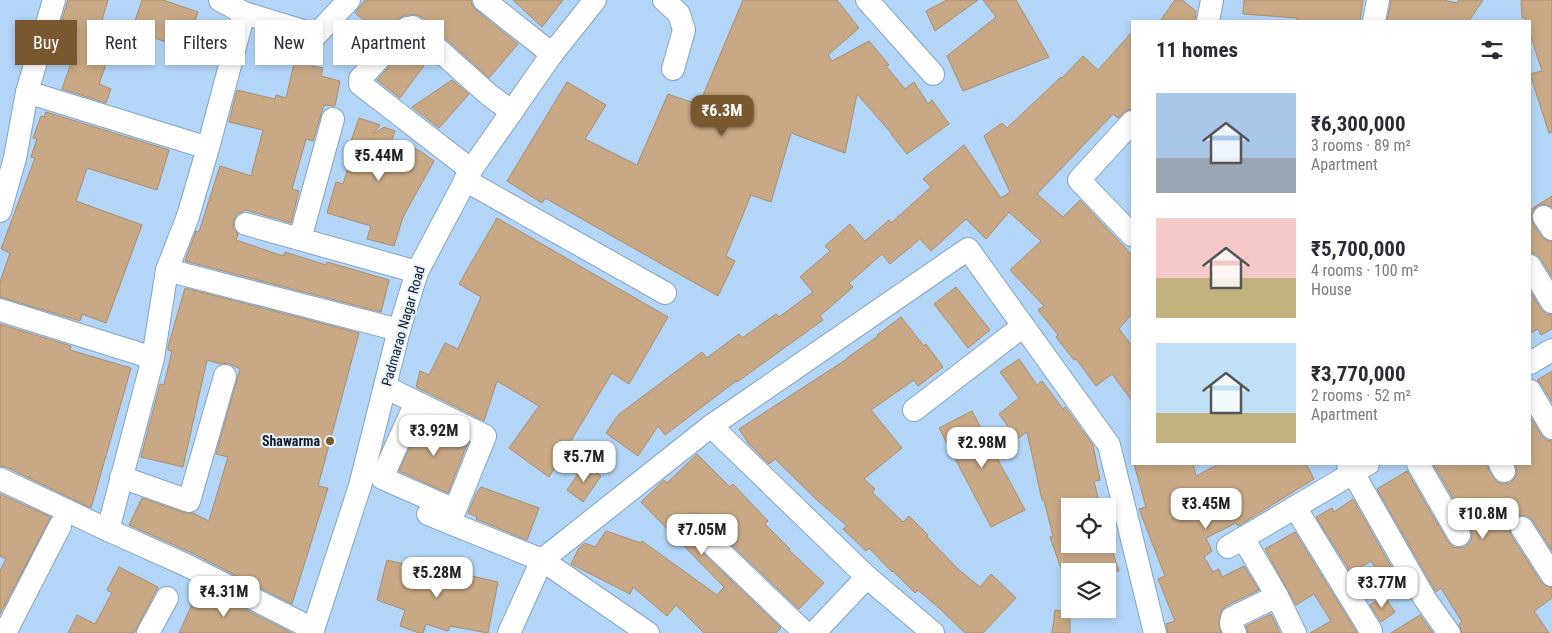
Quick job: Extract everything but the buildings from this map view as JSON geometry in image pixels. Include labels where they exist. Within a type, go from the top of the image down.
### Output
[{"type":"street","points":[[0,211],[17,147],[27,92],[54,0]]},
{"type":"street","points":[[220,0],[244,13],[316,35],[349,0]]},
{"type":"street","points":[[484,0],[552,54]]},
{"type":"street","name":"Padmarao Nagar Road","points":[[313,631],[360,486],[399,330],[416,272],[468,175],[552,54],[595,0]]},
{"type":"street","points":[[867,0],[933,74]]},
{"type":"street","points":[[1208,20],[1212,0]]},
{"type":"street","points":[[1374,20],[1378,0]]},
{"type":"street","points":[[673,69],[684,30],[676,5]]},
{"type":"street","points":[[108,530],[153,358],[167,270],[188,216],[244,13]]},
{"type":"street","points":[[512,112],[488,94],[411,26],[360,79],[360,84],[468,175],[665,293]]},
{"type":"street","points":[[27,92],[208,148]]},
{"type":"street","points":[[300,239],[333,119]]},
{"type":"street","points":[[1131,123],[1079,180],[1131,234]]},
{"type":"street","points":[[246,224],[416,272]]},
{"type":"street","points":[[509,633],[542,560],[710,426],[968,249],[1108,445],[1155,633]]},
{"type":"street","points":[[1531,268],[1552,302]]},
{"type":"street","points":[[167,270],[399,330]]},
{"type":"street","points":[[0,310],[153,358]]},
{"type":"street","points":[[914,410],[1023,326]]},
{"type":"street","points":[[1531,362],[1552,350]]},
{"type":"street","points":[[121,477],[190,500],[225,376]]},
{"type":"street","points":[[385,387],[416,402],[485,436],[455,510],[382,478],[416,402]]},
{"type":"street","points":[[1531,393],[1552,428]]},
{"type":"street","points":[[710,426],[867,577],[933,633]]},
{"type":"street","points":[[1419,465],[1459,535]]},
{"type":"street","points":[[1296,633],[1277,596],[1236,543],[1357,467],[1425,599],[1449,633]]},
{"type":"street","points":[[0,479],[186,565],[313,631]]},
{"type":"street","points":[[360,486],[542,560],[648,633]]},
{"type":"street","points":[[1295,507],[1370,631]]},
{"type":"street","points":[[5,633],[60,526]]},
{"type":"street","points":[[693,526],[805,633]]},
{"type":"street","points":[[1522,528],[1552,575]]},
{"type":"street","points":[[814,633],[867,577]]},
{"type":"street","points":[[1235,633],[1231,624],[1232,618],[1277,596]]},
{"type":"street","points":[[148,633],[168,598]]},
{"type":"place","name":"Shawarma","points":[[330,441]]}]
